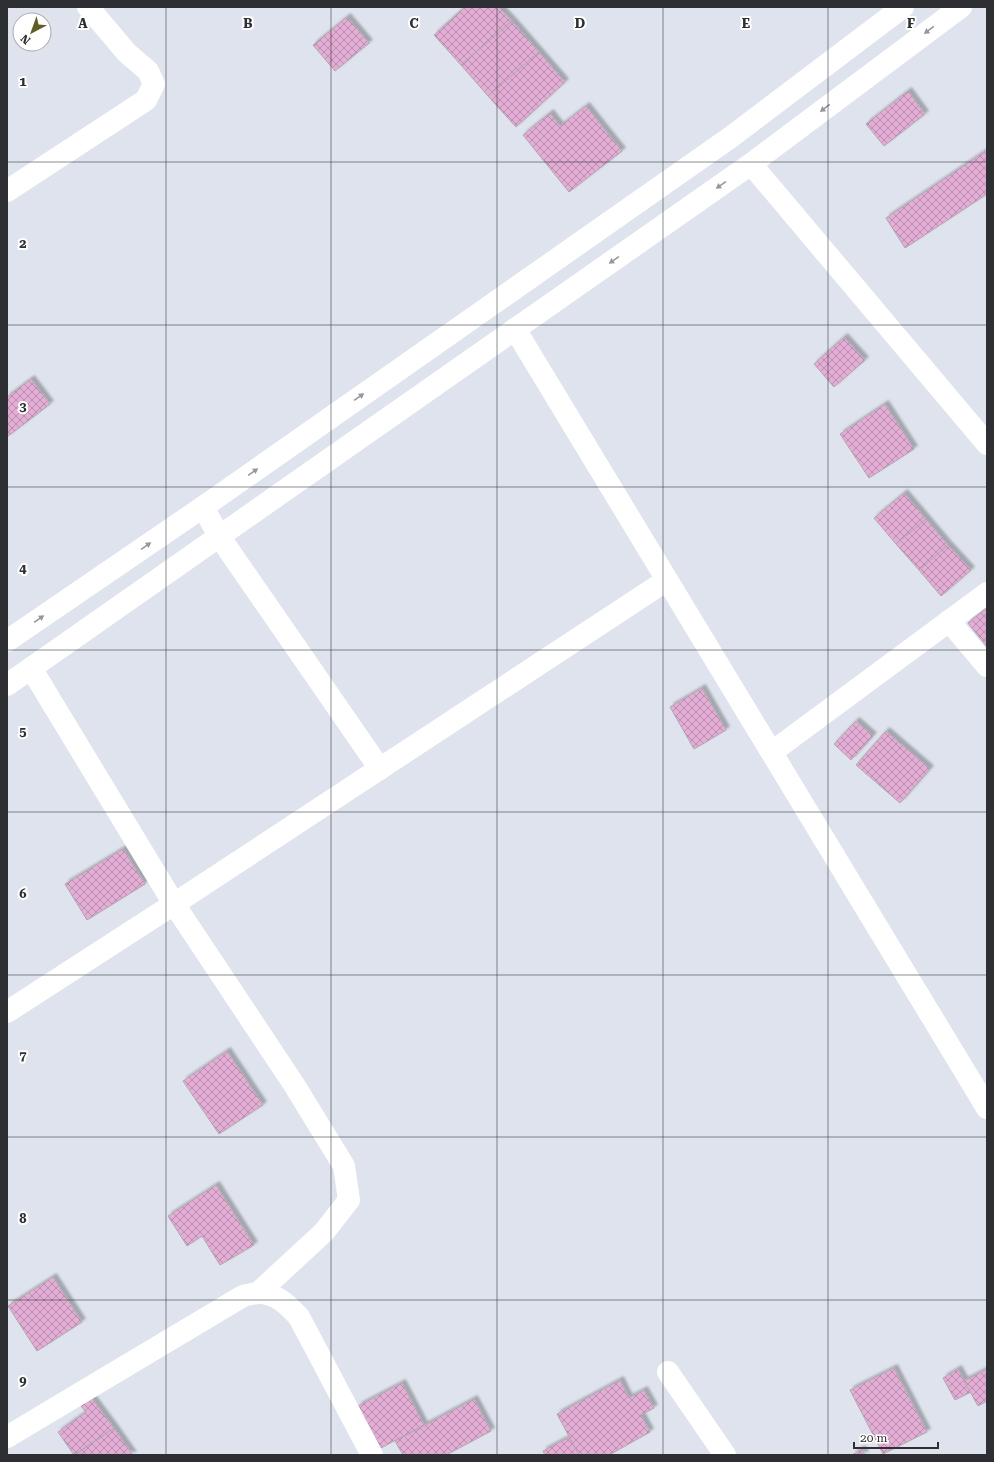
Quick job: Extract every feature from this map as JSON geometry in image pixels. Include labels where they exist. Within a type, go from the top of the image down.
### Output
[{"type":"street","points":[[7,191],[146,100],[154,84],[148,71],[127,53],[88,7]]},
{"type":"street","points":[[7,641],[203,507],[731,137],[903,7]]},
{"type":"street","points":[[7,685],[751,164],[961,7]]},
{"type":"street","points":[[751,164],[987,444]]},
{"type":"street","points":[[515,329],[987,1108]]},
{"type":"street","points":[[203,507],[220,536],[380,769]]},
{"type":"street","points":[[7,1012],[667,580]]},
{"type":"street","points":[[772,752],[987,593]]},
{"type":"street","points":[[949,621],[987,666]]},
{"type":"street","points":[[31,668],[174,904],[292,1083],[344,1166],[349,1200],[336,1219],[324,1232],[258,1293]]},
{"type":"street","points":[[7,1437],[243,1296],[258,1293],[272,1295],[286,1303],[299,1317],[372,1455]]},
{"type":"street","points":[[668,1372],[725,1455]]},
{"type":"building","points":[[465,7],[499,7],[512,21],[461,65],[434,35]]},
{"type":"building","points":[[347,17],[369,43],[335,71],[313,45]]},
{"type":"building","points":[[512,21],[539,52],[488,96],[461,65]]},
{"type":"building","points":[[539,52],[565,82],[516,127],[488,96]]},
{"type":"building","points":[[908,91],[925,114],[884,146],[866,124]]},
{"type":"building","points":[[586,106],[622,151],[569,192],[523,135],[550,113],[560,126]]},
{"type":"building","points":[[987,150],[987,194],[905,248],[886,218]]},
{"type":"building","points":[[844,337],[865,360],[834,387],[814,364]]},
{"type":"building","points":[[31,379],[50,404],[7,437],[7,397]]},
{"type":"building","points":[[885,404],[914,449],[869,478],[840,434]]},
{"type":"building","points":[[904,493],[926,519],[896,544],[874,518]]},
{"type":"building","points":[[926,519],[948,545],[919,570],[896,544]]},
{"type":"building","points":[[948,545],[971,570],[941,596],[919,570]]},
{"type":"building","points":[[987,608],[987,647],[968,623]]},
{"type":"building","points":[[702,688],[726,730],[694,749],[670,707]]},
{"type":"building","points":[[856,721],[873,736],[851,760],[834,744]]},
{"type":"building","points":[[886,731],[930,769],[900,803],[856,765]]},
{"type":"building","points":[[123,849],[145,884],[87,920],[65,884]]},
{"type":"building","points":[[227,1051],[263,1105],[219,1134],[183,1081]]},
{"type":"building","points":[[216,1185],[254,1245],[220,1265],[202,1236],[187,1246],[168,1216]]},
{"type":"building","points":[[53,1277],[82,1322],[37,1351],[8,1306]]},
{"type":"building","points":[[894,1368],[927,1432],[883,1454],[850,1390]]},
{"type":"building","points":[[958,1369],[971,1392],[955,1400],[943,1378]]},
{"type":"building","points":[[987,1369],[987,1401],[978,1406],[964,1381]]},
{"type":"building","points":[[620,1380],[629,1398],[644,1390],[654,1408],[641,1415],[650,1432],[609,1455],[579,1455],[557,1414]]},
{"type":"building","points":[[402,1383],[424,1425],[381,1448],[358,1406]]},
{"type":"building","points":[[91,1397],[114,1428],[74,1455],[58,1432],[86,1412],[80,1405]]},
{"type":"building","points":[[474,1399],[491,1431],[446,1455],[403,1455],[395,1441]]},
{"type":"building","points":[[114,1428],[133,1455],[75,1455]]},
{"type":"building","points":[[569,1437],[579,1455],[545,1455],[543,1451]]},
{"type":"building","points":[[862,1449],[865,1455],[852,1455]]}]
